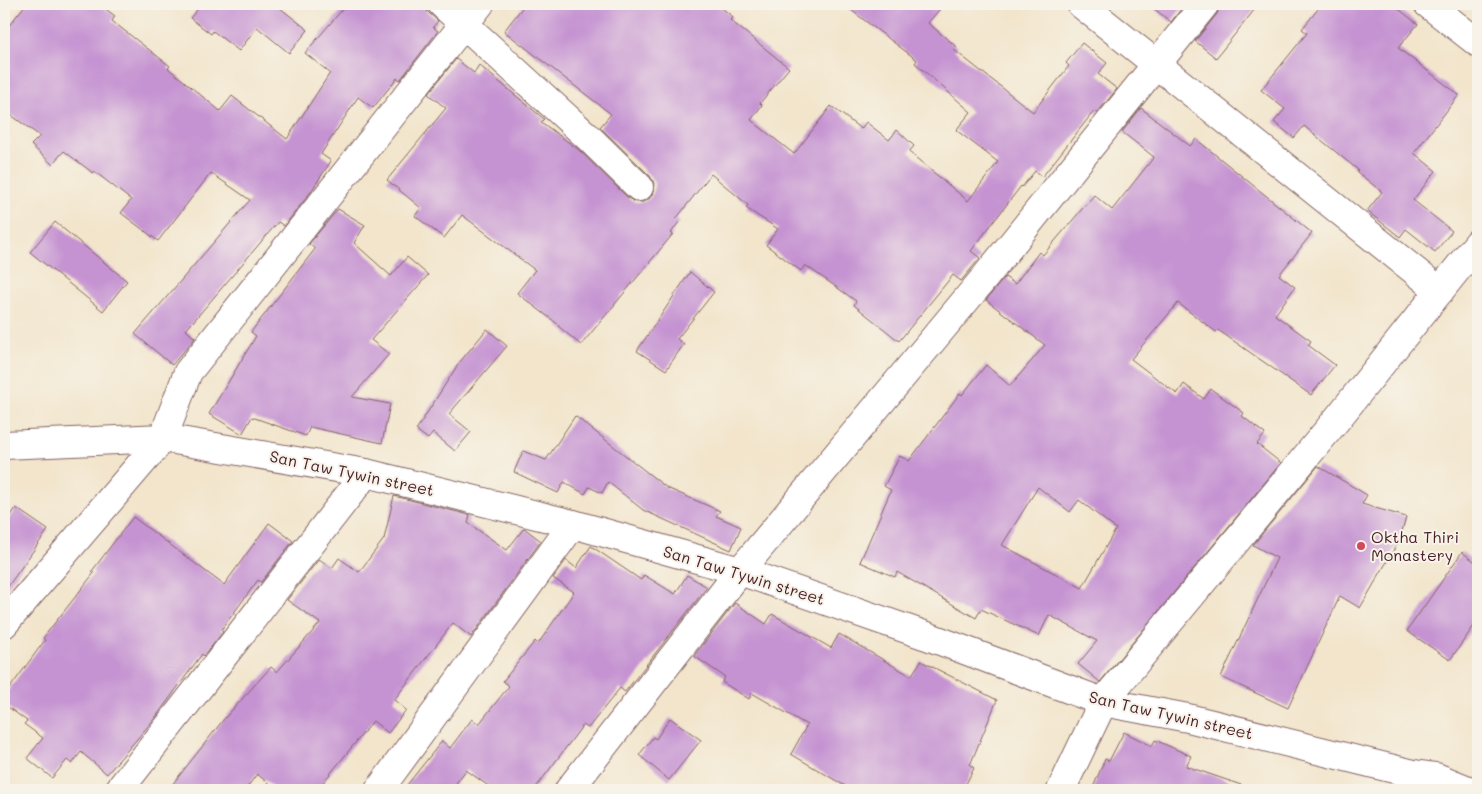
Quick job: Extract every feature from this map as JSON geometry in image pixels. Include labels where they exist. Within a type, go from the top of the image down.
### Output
[{"type":"street","points":[[442,4],[473,13],[639,187]]},
{"type":"street","points":[[1081,4],[1440,291]]},
{"type":"street","points":[[569,790],[740,571],[986,276],[1205,4]]},
{"type":"street","points":[[1428,4],[1478,43]]},
{"type":"street","points":[[4,624],[163,438],[188,372],[473,13]]},
{"type":"street","points":[[1060,790],[1103,702],[1338,418],[1478,243]]},
{"type":"street","name":"San Taw Tywin street","points":[[4,445],[163,438],[366,473],[573,524],[740,571],[927,636],[1103,702],[1188,718],[1410,782],[1436,777],[1468,790]]},
{"type":"street","points":[[119,790],[366,473]]},
{"type":"street","points":[[378,790],[573,524]]},
{"type":"building","points":[[26,4],[99,4],[115,16],[112,21],[170,66],[168,68],[220,111],[232,96],[287,139],[330,73],[305,53],[347,4],[419,4],[438,21],[433,27],[438,31],[400,80],[397,78],[373,108],[358,97],[321,154],[331,161],[310,193],[284,226],[278,222],[186,330],[195,338],[172,365],[135,334],[250,200],[211,173],[158,241],[121,213],[131,200],[94,171],[93,173],[64,151],[52,164],[31,145],[40,136],[4,110],[4,32]]},
{"type":"building","points":[[202,4],[275,4],[308,30],[289,53],[257,27],[239,51],[213,31],[211,34],[190,18]]},
{"type":"building","points":[[525,4],[717,4],[733,17],[730,20],[789,68],[760,103],[762,105],[751,120],[794,154],[831,106],[861,129],[866,122],[889,140],[897,130],[914,146],[909,152],[968,201],[998,162],[956,130],[971,112],[915,63],[917,60],[843,4],[944,4],[928,23],[957,47],[954,50],[1033,112],[1069,66],[1066,63],[1082,43],[1107,63],[1098,74],[1117,89],[1097,113],[1094,111],[1042,177],[1035,171],[1021,186],[971,251],[980,258],[961,281],[953,275],[899,341],[854,305],[856,301],[805,265],[801,271],[766,245],[778,229],[746,208],[748,205],[711,174],[676,219],[679,222],[671,233],[673,234],[581,345],[559,325],[517,293],[535,270],[462,215],[444,238],[415,216],[421,208],[387,180],[446,108],[428,94],[456,59],[474,73],[479,65],[544,119],[541,122],[579,150],[628,198],[635,202],[643,202],[650,198],[654,191],[654,183],[650,176],[600,127],[611,114],[504,31]]},
{"type":"building","points":[[1148,4],[1185,4],[1171,22]]},
{"type":"building","points":[[1220,4],[1259,4],[1216,58],[1195,41],[1217,14]]},
{"type":"building","points":[[1322,4],[1392,4],[1418,24],[1398,48],[1459,95],[1414,153],[1436,171],[1413,200],[1452,231],[1435,252],[1406,229],[1400,237],[1367,211],[1382,192],[1304,126],[1294,138],[1274,122],[1285,109],[1261,90],[1307,33],[1302,29]]},
{"type":"building","points":[[1141,108],[1190,146],[1196,139],[1312,233],[1279,275],[1295,287],[1275,315],[1311,341],[1308,345],[1335,365],[1311,395],[1218,330],[1216,332],[1178,303],[1131,359],[1177,394],[1184,384],[1204,399],[1211,389],[1244,413],[1242,416],[1265,434],[1257,444],[1281,463],[1100,682],[1078,664],[1097,641],[1049,615],[1039,636],[981,609],[976,618],[897,572],[895,577],[860,562],[891,490],[884,486],[900,456],[909,461],[960,393],[962,395],[986,365],[1010,386],[1045,345],[986,300],[1005,277],[1015,284],[1039,252],[1043,255],[1094,195],[1112,210],[1154,157],[1122,132]],"holes":[[[1038,487],[1070,512],[1079,500],[1116,529],[1082,588],[1002,545]]]},
{"type":"building","points":[[338,209],[365,225],[354,243],[391,276],[407,257],[428,275],[371,340],[389,354],[352,397],[390,404],[382,443],[310,427],[306,436],[252,417],[242,434],[209,414],[256,336],[251,332],[315,249],[309,244]]},
{"type":"building","points":[[55,222],[127,281],[103,311],[30,252]]},
{"type":"building","points":[[690,272],[714,292],[677,339],[684,344],[666,370],[637,351]]},
{"type":"building","points":[[487,329],[507,346],[449,414],[471,432],[455,451],[433,433],[428,439],[416,430],[459,363]]},
{"type":"building","points":[[575,416],[667,488],[720,511],[716,516],[741,527],[731,550],[643,510],[608,482],[602,493],[589,487],[585,494],[564,482],[558,493],[514,472],[523,451],[546,460]]},
{"type":"building","points":[[1318,466],[1367,495],[1362,504],[1406,517],[1400,539],[1360,608],[1340,596],[1288,708],[1221,677],[1277,558],[1253,545]]},
{"type":"building","points":[[394,496],[470,515],[468,523],[507,550],[524,528],[541,541],[471,637],[453,623],[394,700],[406,710],[388,733],[373,721],[317,790],[277,790],[257,774],[245,790],[168,790],[224,719],[271,667],[277,672],[320,623],[287,600],[319,559],[332,568],[339,558],[359,572],[384,539]]},
{"type":"building","points":[[16,508],[48,530],[4,592],[4,526]]},
{"type":"building","points":[[133,517],[224,585],[269,523],[293,541],[261,582],[258,580],[221,630],[223,632],[204,656],[202,654],[155,718],[107,774],[81,752],[72,764],[67,760],[52,778],[27,758],[43,738],[24,724],[27,721],[4,704],[4,696],[45,640],[43,638],[94,573],[92,571]]},
{"type":"building","points":[[591,546],[641,580],[644,575],[675,594],[687,575],[707,587],[625,692],[620,688],[588,728],[583,725],[534,790],[494,790],[466,770],[451,790],[403,790],[442,741],[450,748],[472,719],[479,724],[509,686],[503,681],[535,641],[538,644],[574,592],[553,578],[566,560],[576,568]]},
{"type":"building","points":[[1462,552],[1478,564],[1478,620],[1450,660],[1407,631]]},
{"type":"building","points":[[735,603],[766,624],[772,614],[831,648],[839,634],[911,676],[921,661],[997,700],[970,765],[974,768],[963,790],[852,790],[791,754],[807,725],[752,693],[749,699],[722,682],[725,677],[694,656]]},
{"type":"building","points":[[670,718],[701,740],[669,780],[639,755],[653,737],[656,739]]},
{"type":"building","points":[[1124,732],[1152,746],[1155,740],[1191,756],[1186,766],[1244,786],[1244,790],[1092,790],[1105,759],[1109,761]]},
{"type":"place","name":"Oktha Thiri Monastery","points":[[1361,546]]}]
